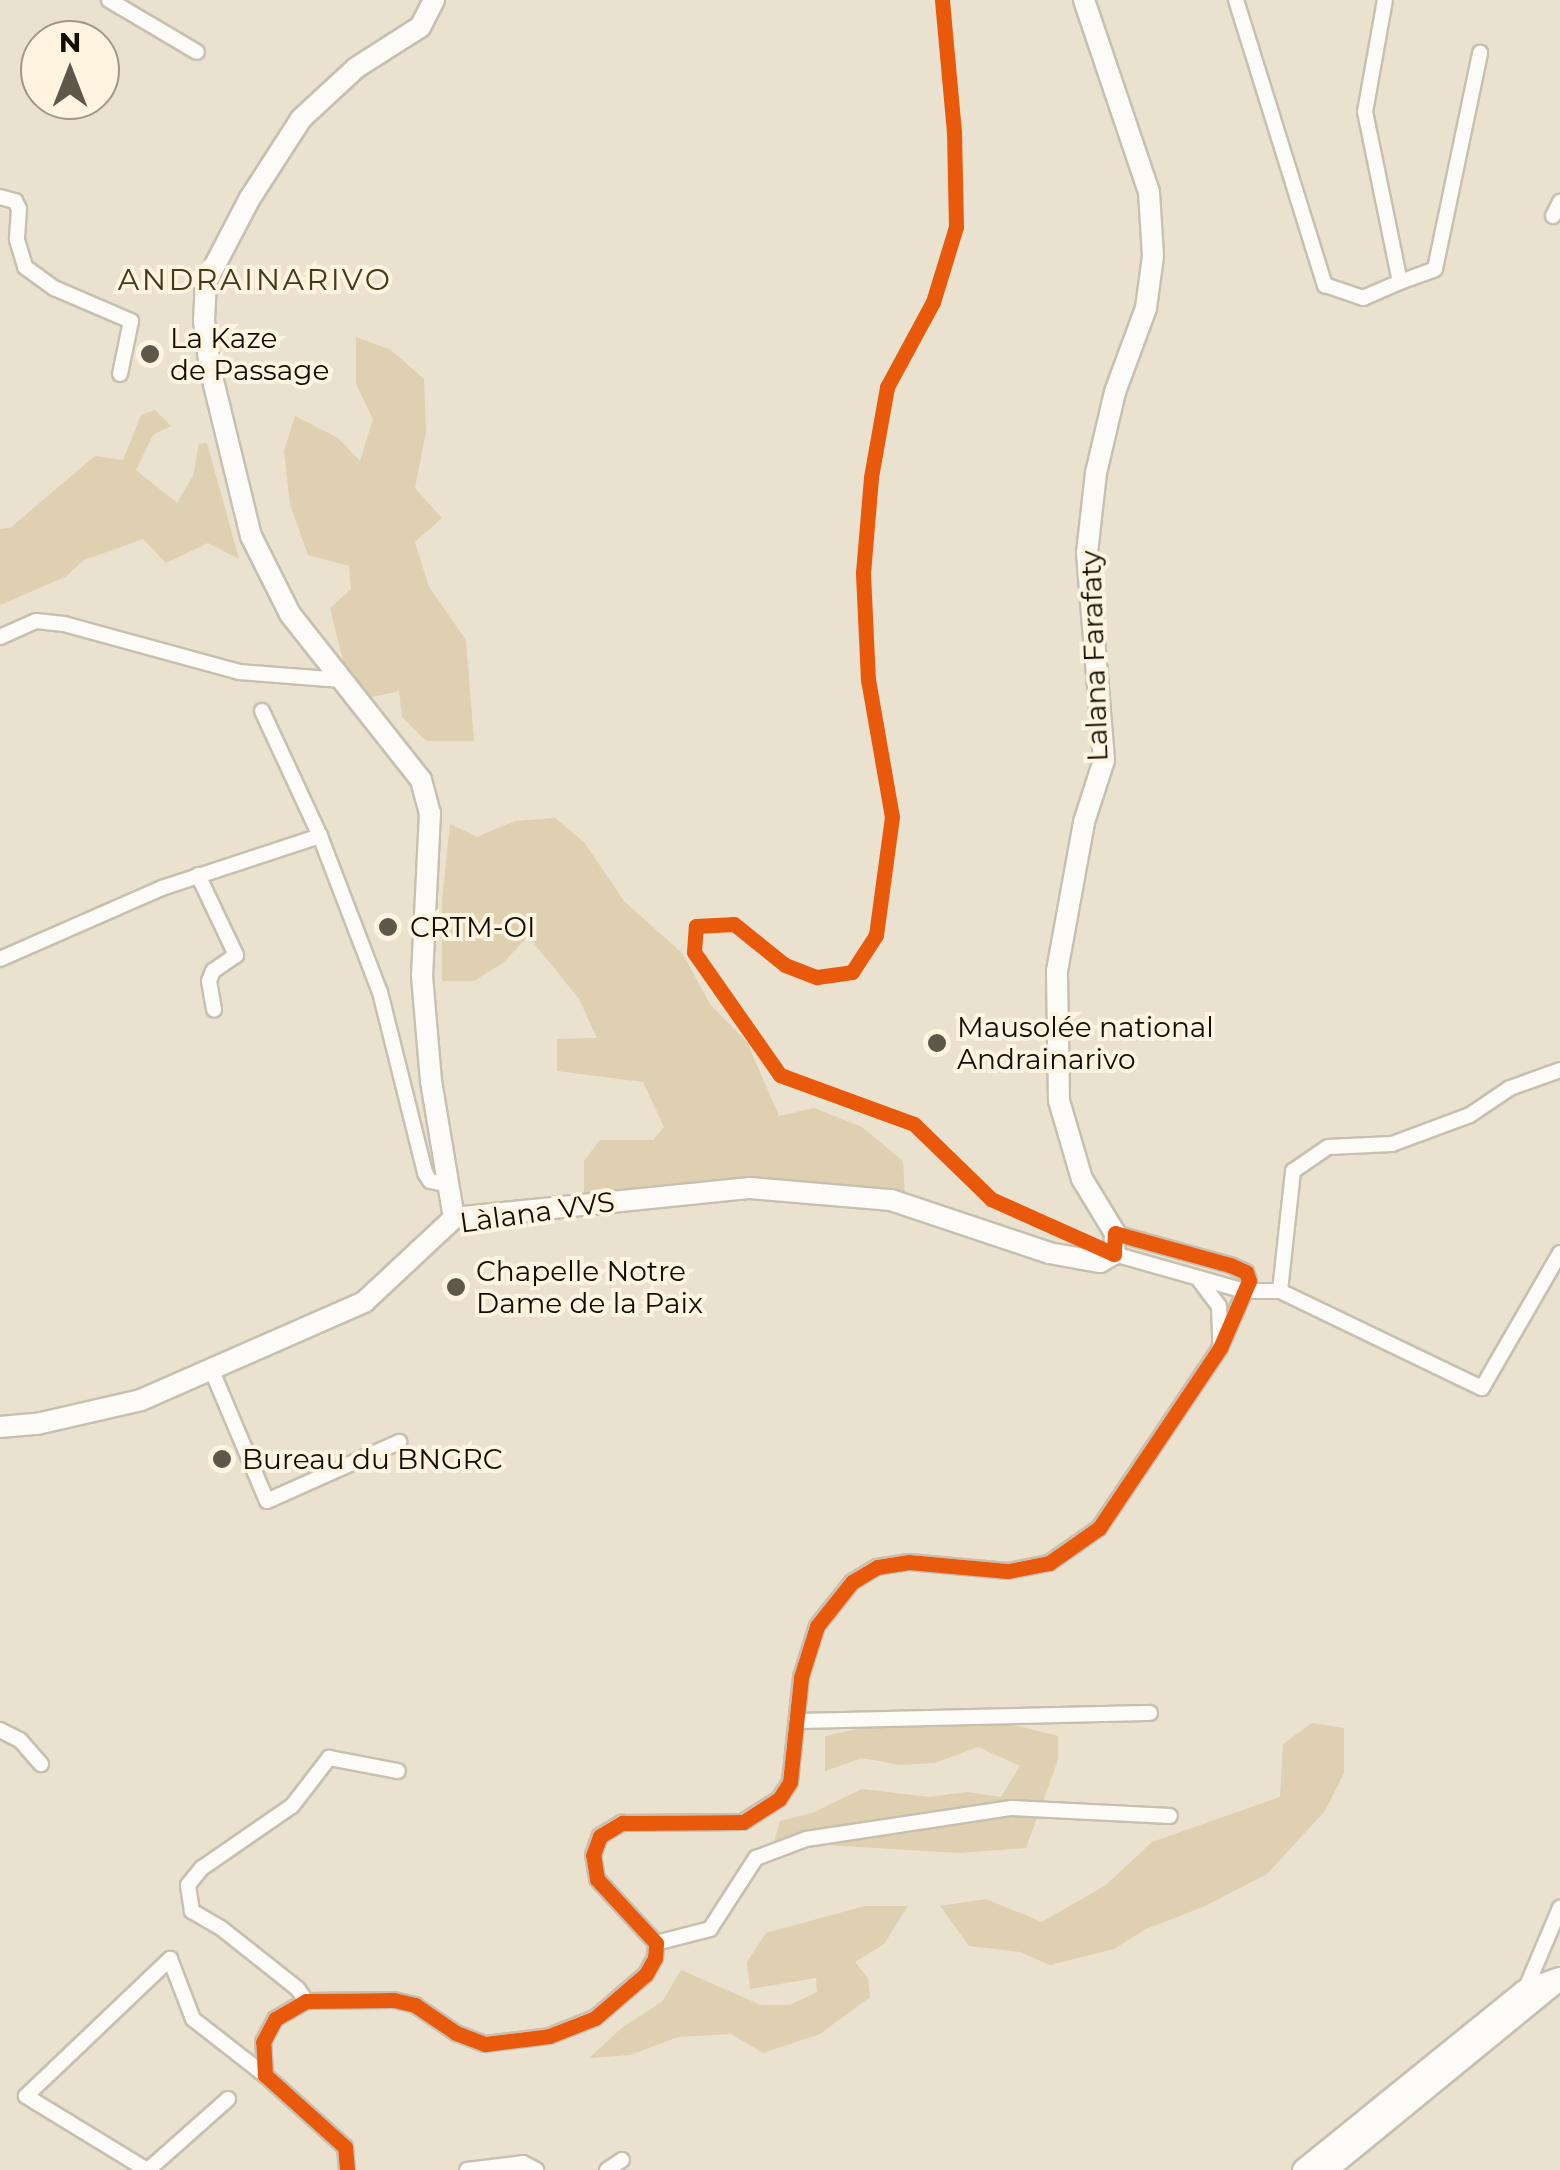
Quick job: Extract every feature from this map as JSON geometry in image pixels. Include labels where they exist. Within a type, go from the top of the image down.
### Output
[{"type":"main road","points":[[434,0],[420,27],[356,68],[301,119],[250,198],[206,282],[204,321],[210,368],[251,536],[290,614],[421,780],[430,813],[422,976],[430,1082],[454,1218]]},
{"type":"main road","name":"Lalana Farafaty","points":[[1084,0],[1149,192],[1153,256],[1146,308],[1115,392],[1096,472],[1087,553],[1104,760],[1084,822],[1057,971],[1060,1101],[1082,1179],[1115,1243]]},
{"type":"main road","name":"Làlana VVS","points":[[0,1427],[142,1400],[364,1302],[454,1218],[750,1188],[891,1200],[1049,1253],[1100,1262],[1115,1243]]},
{"type":"main road","points":[[1302,2170],[1524,1991],[1560,1978]]},
{"type":"main road","points":[[1327,2170],[1560,1978]]},
{"type":"street","points":[[108,0],[197,52]]},
{"type":"street","points":[[1236,0],[1325,285],[1362,298],[1435,269],[1480,53]]},
{"type":"street","points":[[1385,0],[1365,112],[1400,282]]},
{"type":"street","points":[[0,196],[15,201],[19,208],[17,240],[25,267],[54,288],[131,321],[120,374]]},
{"type":"street","points":[[0,638],[36,621],[64,624],[239,672],[342,680]]},
{"type":"street","points":[[262,711],[320,836],[380,992],[425,1173],[430,1181],[450,1185]]},
{"type":"street","points":[[0,959],[198,875],[320,836]]},
{"type":"street","points":[[198,875],[236,956],[212,970],[208,981],[214,1010]]},
{"type":"street","points":[[1280,1291],[1293,1170],[1328,1147],[1392,1144],[1470,1115],[1510,1088],[1560,1070]]},
{"type":"street","points":[[1115,1243],[1196,1277],[1245,1291],[1280,1291],[1482,1388],[1560,1253]]},
{"type":"street","points":[[265,2075],[264,2042],[275,2019],[306,2001],[394,2000],[415,2005],[456,2032],[485,2044],[513,2043],[549,2036],[596,2018],[646,1974],[655,1958],[656,1942],[598,1879],[594,1855],[600,1836],[622,1822],[743,1822],[778,1799],[790,1782],[801,1677],[818,1626],[852,1582],[877,1567],[909,1562],[1008,1571],[1049,1562],[1071,1551],[1100,1528],[1220,1348],[1245,1291],[1246,1272],[1115,1243]]},
{"type":"street","points":[[1196,1277],[1216,1298],[1220,1348]]},
{"type":"street","points":[[212,1371],[267,1501],[398,1442]]},
{"type":"street","points":[[796,1721],[1150,1713]]},
{"type":"street","points":[[0,1730],[20,1740],[40,1764]]},
{"type":"street","points":[[306,2001],[221,1928],[192,1912],[188,1885],[202,1868],[292,1806],[329,1758],[398,1772]]},
{"type":"street","points":[[656,1942],[710,1929],[756,1858],[806,1839],[1012,1808],[1170,1816]]},
{"type":"street","points":[[1513,2018],[1560,1908]]},
{"type":"street","points":[[228,2099],[148,2170],[26,2096],[170,1959],[192,2018],[265,2075],[345,2147],[347,2170]]},
{"type":"street","points":[[607,2170],[622,2160]]},
{"type":"street","points":[[467,2170],[522,2163],[536,2170]]},
{"type":"shaded area","points":[[356,337],[391,350],[424,379],[426,432],[415,488],[442,518],[415,542],[429,587],[466,640],[474,741],[426,741],[402,717],[399,691],[367,698],[343,661],[330,608],[351,589],[349,566],[308,555],[290,504],[284,451],[295,416],[338,438],[360,461],[373,419],[356,384]]},
{"type":"shaded area","points":[[155,410],[171,426],[153,435],[136,470],[177,503],[193,476],[199,444],[207,443],[239,559],[208,543],[166,563],[143,539],[84,560],[65,577],[0,605],[0,529],[10,528],[95,456],[123,460],[141,415]]},
{"type":"shaded area","points":[[555,818],[584,842],[624,901],[683,954],[710,1004],[747,1042],[779,1116],[814,1108],[862,1127],[903,1161],[905,1196],[584,1199],[584,1161],[600,1140],[653,1140],[664,1127],[643,1082],[557,1071],[557,1039],[597,1038],[579,999],[528,936],[504,962],[474,981],[442,981],[442,901],[450,824],[477,837],[515,821]]},
{"type":"shaded area","points":[[994,1720],[1058,1736],[1058,1760],[1026,1848],[959,1853],[774,1842],[780,1821],[812,1813],[862,1789],[929,1797],[967,1792],[1001,1797],[1020,1766],[978,1747],[935,1763],[900,1765],[862,1758],[825,1771],[825,1736],[884,1723],[943,1726]]},
{"type":"shaded area","points":[[1312,1723],[1344,1728],[1344,1773],[1325,1811],[1267,1874],[1205,1906],[1144,1930],[1114,1949],[1050,1965],[1020,1952],[969,1946],[940,1906],[986,1899],[1042,1922],[1106,1885],[1152,1842],[1280,1797],[1283,1744]]},
{"type":"shaded area","points":[[865,1906],[908,1906],[884,1944],[855,1962],[868,1978],[870,1997],[820,2034],[763,2053],[731,2034],[678,2037],[630,2055],[589,2058],[624,2026],[662,2002],[681,1970],[761,2005],[790,2005],[817,1992],[816,1978],[750,1989],[747,1962],[766,1933]]},
{"type":"cycle path","points":[[347,2170],[345,2147],[265,2075],[263,2042],[275,2019],[306,2001],[394,2000],[415,2005],[456,2033],[485,2044],[549,2036],[595,2018],[646,1974],[655,1958],[656,1943],[597,1879],[593,1855],[600,1836],[622,1823],[743,1822],[779,1799],[790,1782],[801,1677],[817,1626],[852,1582],[877,1567],[909,1562],[1008,1571],[1049,1563],[1099,1528],[1220,1348],[1249,1281],[1246,1272],[1230,1265],[1115,1233],[1114,1254],[991,1199],[914,1124],[780,1075],[694,952],[696,926],[734,924],[785,965],[817,977],[852,972],[876,935],[892,817],[868,680],[863,573],[871,477],[887,387],[933,302],[956,227],[954,132],[942,0]]},
{"type":"place","name":"La Kaze de Passage","points":[[150,354]]},
{"type":"place","name":"CRTM-OI","points":[[388,927]]},
{"type":"place","name":"Mausolée national Andrainarivo","points":[[937,1043]]},
{"type":"place","name":"Chapelle Notre Dame de la Paix","points":[[456,1287]]},
{"type":"place","name":"Bureau du BNGRC","points":[[222,1459]]},
{"type":"district","name":"ANDRAINARIVO","points":[[255,280]]}]
